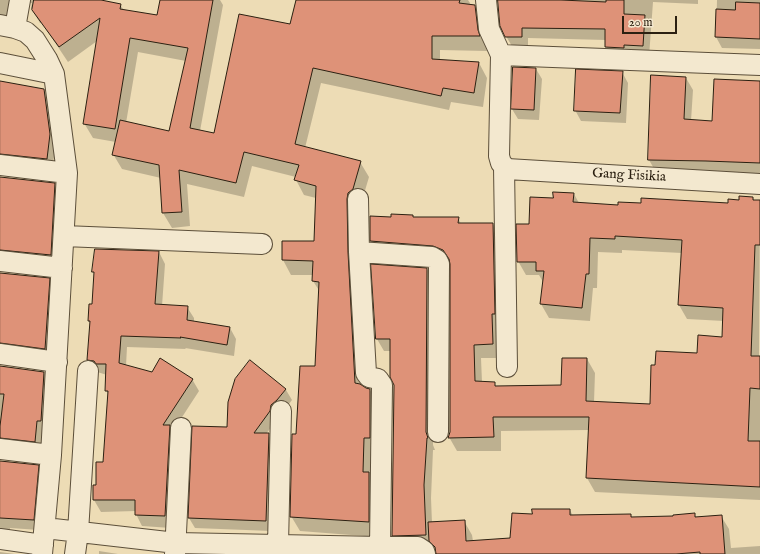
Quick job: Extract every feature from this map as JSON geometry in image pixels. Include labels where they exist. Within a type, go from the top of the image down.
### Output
[{"type":"street","points":[[20,0],[7,26],[26,32],[35,40],[48,58],[54,74],[67,173],[58,362],[43,542]]},
{"type":"street","points":[[486,0],[489,29],[501,55],[499,156],[502,165],[507,367]]},
{"type":"street","points":[[501,55],[760,65]]},
{"type":"street","points":[[0,63],[54,74]]},
{"type":"street","points":[[0,165],[67,173]]},
{"type":"street","name":"Gang Fisikia","points":[[502,165],[507,169],[760,184]]},
{"type":"street","points":[[358,199],[359,252],[366,373],[369,377],[378,379],[382,385],[380,547]]},
{"type":"street","points":[[64,236],[262,244]]},
{"type":"street","points":[[359,252],[432,256],[439,264],[438,432]]},
{"type":"street","points":[[0,261],[62,268]]},
{"type":"street","points":[[0,354],[58,362]]},
{"type":"street","points":[[74,554],[78,532],[88,371]]},
{"type":"street","points":[[278,545],[281,411]]},
{"type":"street","points":[[167,548],[181,428]]},
{"type":"street","points":[[0,449],[51,455]]},
{"type":"street","points":[[0,539],[43,542],[78,532],[167,548],[278,545],[418,547],[424,550],[425,554]]},
{"type":"building","points":[[34,0],[101,0],[121,4],[120,9],[157,15],[160,0],[213,0],[190,128],[214,133],[239,14],[290,24],[296,0],[460,0],[459,3],[475,5],[480,36],[432,36],[432,59],[479,62],[474,93],[443,88],[441,96],[313,68],[295,144],[361,161],[353,189],[348,193],[347,199],[348,252],[355,383],[370,389],[370,438],[364,438],[363,472],[369,472],[369,522],[290,517],[292,434],[296,434],[300,366],[315,366],[319,282],[312,281],[313,261],[282,260],[282,241],[314,241],[316,186],[294,180],[299,165],[244,152],[236,183],[179,170],[182,212],[162,213],[159,165],[112,155],[120,120],[169,131],[188,48],[130,38],[115,129],[83,124],[100,18],[59,47],[32,10]]},
{"type":"building","points":[[498,0],[606,2],[606,0],[624,0],[624,14],[645,15],[643,46],[624,45],[624,48],[605,47],[605,29],[522,28],[522,37],[505,37],[500,26]]},
{"type":"building","points":[[736,2],[760,3],[760,39],[715,37],[716,9],[735,10]]},
{"type":"building","points":[[513,67],[536,68],[534,110],[511,109]]},
{"type":"building","points":[[576,69],[623,71],[620,113],[574,111]]},
{"type":"building","points":[[651,75],[686,77],[684,119],[712,121],[714,79],[760,81],[760,163],[648,160]]},
{"type":"building","points":[[0,81],[44,89],[50,134],[47,159],[0,154]]},
{"type":"building","points":[[0,177],[55,183],[51,255],[0,250]]},
{"type":"building","points":[[553,192],[574,193],[573,202],[618,205],[618,202],[641,203],[641,198],[728,203],[728,199],[739,200],[739,196],[753,197],[753,200],[760,200],[760,245],[755,245],[751,356],[760,356],[760,389],[750,388],[748,441],[760,441],[760,487],[586,478],[589,417],[493,417],[494,437],[448,438],[450,432],[449,259],[443,250],[433,246],[370,241],[370,216],[391,217],[391,214],[413,215],[413,217],[459,217],[458,223],[493,223],[495,314],[492,314],[493,344],[474,345],[475,381],[495,382],[495,386],[561,385],[562,358],[587,358],[586,401],[650,404],[651,365],[655,365],[656,351],[697,353],[698,335],[722,337],[723,308],[678,305],[682,240],[615,236],[615,239],[590,238],[589,274],[586,274],[582,308],[540,304],[544,271],[536,271],[536,262],[517,262],[516,224],[529,224],[530,197],[553,198]]},
{"type":"building","points":[[95,249],[159,251],[155,304],[188,306],[187,320],[230,327],[227,345],[180,337],[181,338],[121,336],[119,363],[152,372],[160,358],[193,379],[163,425],[170,425],[165,516],[135,515],[135,500],[93,500],[93,485],[96,485],[96,462],[103,462],[108,391],[105,391],[106,364],[96,364],[94,361],[87,360],[90,321],[88,321],[89,304],[92,304],[94,272],[92,272]]},
{"type":"building","points":[[371,264],[427,268],[426,432],[428,438],[424,485],[426,535],[392,536],[394,385],[390,377],[390,339],[376,339]]},
{"type":"building","points":[[0,273],[50,278],[45,349],[0,343]]},
{"type":"building","points":[[250,360],[286,389],[271,405],[270,411],[254,433],[269,433],[266,521],[188,518],[192,426],[227,427],[228,402],[235,379]]},
{"type":"building","points":[[0,366],[44,372],[41,421],[37,421],[35,442],[0,438],[4,394],[0,394]]},
{"type":"building","points":[[0,461],[39,465],[34,520],[0,518]]},
{"type":"building","points":[[532,509],[570,509],[570,515],[631,514],[631,517],[673,516],[695,513],[695,517],[722,515],[725,554],[700,554],[700,552],[676,554],[436,554],[435,547],[429,541],[428,522],[465,520],[466,541],[510,538],[512,513],[532,514]]}]
